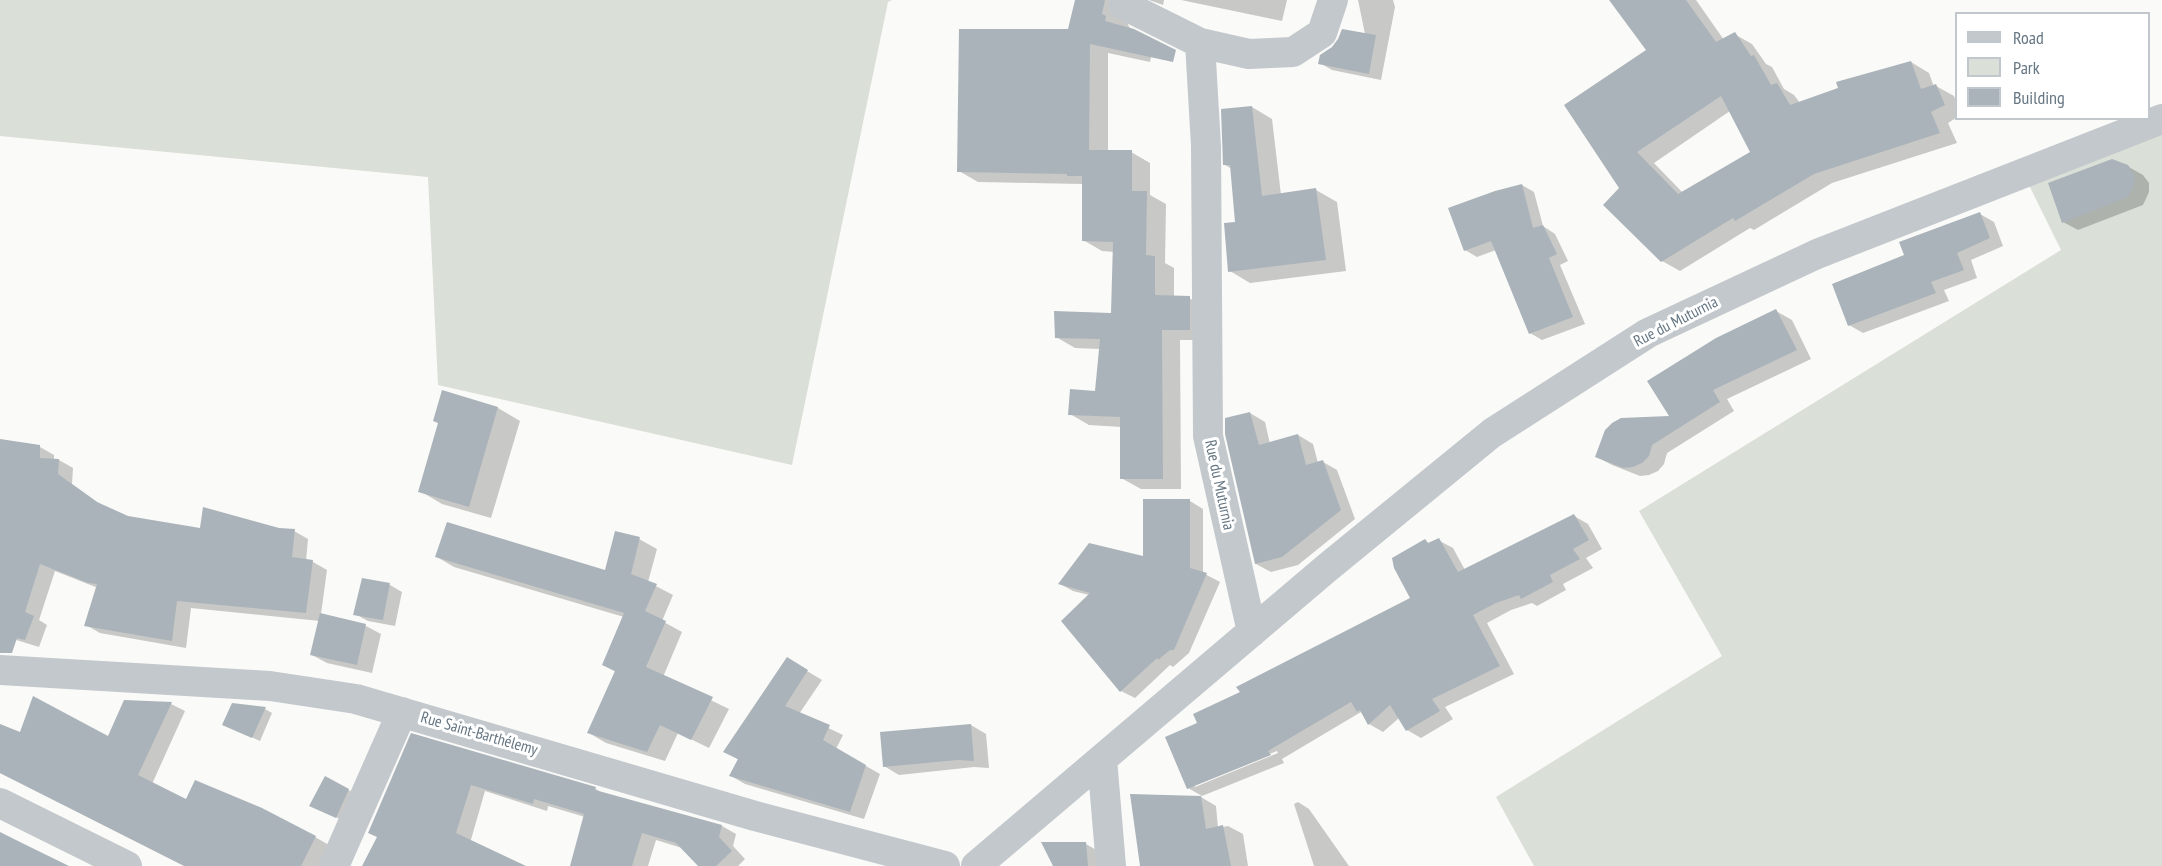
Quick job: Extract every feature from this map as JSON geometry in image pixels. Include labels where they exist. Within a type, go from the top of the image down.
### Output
[{"type":"street","points":[[1124,5],[1200,43],[1249,54],[1293,52],[1322,33],[1333,0]]},
{"type":"street","name":"Rue du Muturnia","points":[[1200,43],[1206,146],[1208,436],[1252,632]]},
{"type":"street","name":"Rue du Muturnia","points":[[976,866],[1252,632],[1492,433],[1648,333],[1817,254],[2162,120]]},
{"type":"street","name":"Rue Saint-Barthélemy","points":[[0,670],[270,686],[356,699],[755,816],[945,866]]},
{"type":"street","points":[[334,866],[402,712]]},
{"type":"street","points":[[1102,759],[1112,866]]},
{"type":"street","points":[[0,803],[127,866]]},
{"type":"green space","points":[[0,0],[892,0],[888,2],[792,465],[438,385],[428,177],[0,136]]},
{"type":"green space","points":[[2162,119],[2162,866],[1534,866],[1496,797],[1722,656],[1639,511],[2061,250],[2023,173]]},
{"type":"building","points":[[1075,0],[1105,0],[1102,14],[1106,16],[1105,21],[1134,29],[1176,50],[1173,62],[1090,44],[1089,150],[1132,150],[1132,191],[1147,191],[1146,255],[1155,256],[1155,295],[1190,296],[1190,330],[1162,330],[1163,479],[1120,479],[1120,417],[1068,415],[1070,389],[1095,391],[1100,339],[1055,338],[1054,311],[1111,313],[1113,242],[1082,241],[1082,176],[957,172],[959,29],[1068,29]]},
{"type":"building","points":[[1609,0],[1686,0],[1716,42],[1735,32],[1751,56],[1754,55],[1771,85],[1777,83],[1790,105],[1838,88],[1836,82],[1911,61],[1921,89],[1936,84],[1945,105],[1931,112],[1940,133],[1814,174],[1735,221],[1733,218],[1661,262],[1603,205],[1619,188],[1564,105],[1646,50]],"holes":[[[1721,96],[1750,152],[1678,194],[1637,152]]]},
{"type":"building","points":[[1342,29],[1376,35],[1369,74],[1318,64],[1320,55],[1332,47]]},
{"type":"building","points":[[1252,106],[1262,196],[1316,188],[1326,260],[1228,272],[1224,223],[1235,222],[1230,165],[1223,165],[1221,109]]},
{"type":"building","points":[[2112,159],[2128,165],[2134,174],[2135,183],[2128,197],[2062,223],[2048,183]]},
{"type":"building","points":[[1522,184],[1533,228],[1543,225],[1557,254],[1549,258],[1573,317],[1529,334],[1491,241],[1464,251],[1448,208]]},
{"type":"building","points":[[1980,212],[1990,238],[1957,253],[1964,270],[1931,282],[1936,293],[1848,326],[1832,284],[1904,255],[1899,242]]},
{"type":"building","points":[[1776,309],[1797,350],[1713,390],[1720,402],[1652,445],[1649,456],[1642,463],[1623,468],[1595,457],[1605,430],[1621,418],[1669,416],[1647,381],[1716,338]]},
{"type":"building","points":[[442,390],[498,407],[469,507],[418,492],[438,423],[433,421]]},
{"type":"building","points":[[1250,412],[1259,445],[1298,434],[1306,465],[1323,460],[1341,510],[1282,557],[1255,564],[1225,434],[1225,418]]},
{"type":"building","points":[[0,439],[40,445],[40,458],[59,459],[58,474],[97,502],[128,516],[200,528],[203,507],[279,528],[295,529],[292,557],[313,560],[306,613],[177,601],[172,641],[84,626],[97,584],[88,583],[40,564],[25,612],[34,616],[25,640],[17,638],[12,653],[0,653]]},
{"type":"building","points":[[1143,499],[1190,499],[1190,568],[1207,573],[1174,650],[1170,650],[1158,660],[1157,658],[1120,692],[1061,621],[1090,593],[1058,584],[1089,543],[1143,556]]},
{"type":"building","points":[[1574,514],[1589,540],[1573,549],[1580,559],[1550,575],[1553,582],[1521,599],[1519,595],[1496,603],[1473,615],[1500,666],[1432,699],[1440,711],[1406,731],[1390,705],[1368,725],[1360,710],[1357,712],[1351,702],[1268,751],[1271,755],[1187,789],[1165,737],[1197,723],[1193,714],[1240,692],[1236,687],[1410,598],[1394,568],[1392,558],[1425,539],[1428,543],[1439,538],[1458,572]]},
{"type":"building","points":[[447,522],[605,570],[615,531],[640,537],[631,574],[657,584],[645,611],[666,621],[646,667],[713,697],[691,740],[660,725],[647,752],[587,733],[615,671],[602,665],[624,613],[435,557]]},
{"type":"building","points":[[362,578],[390,583],[383,620],[353,615]]},
{"type":"building","points":[[320,613],[366,624],[357,665],[310,655]]},
{"type":"building","points":[[787,657],[808,670],[785,706],[830,725],[823,740],[866,765],[850,812],[729,776],[738,759],[723,752]]},
{"type":"building","points":[[33,696],[108,736],[124,700],[172,702],[138,775],[186,799],[195,780],[262,808],[316,836],[301,866],[184,866],[0,773],[0,724],[20,732]]},
{"type":"building","points":[[232,703],[266,707],[252,738],[222,725]]},
{"type":"building","points":[[971,724],[974,761],[958,760],[883,767],[880,732]]},
{"type":"building","points":[[411,733],[596,787],[595,790],[722,825],[719,837],[732,851],[716,866],[698,866],[676,843],[642,833],[632,866],[570,866],[584,814],[534,799],[533,804],[471,785],[456,833],[526,866],[362,866],[377,837],[368,833]]},
{"type":"building","points":[[325,776],[349,789],[336,818],[309,806]]},
{"type":"building","points":[[1130,794],[1201,796],[1206,829],[1223,825],[1231,866],[1140,866]]},
{"type":"building","points":[[0,832],[22,843],[69,866],[0,866]]},
{"type":"building","points":[[1041,842],[1086,842],[1088,866],[1053,866]]}]
